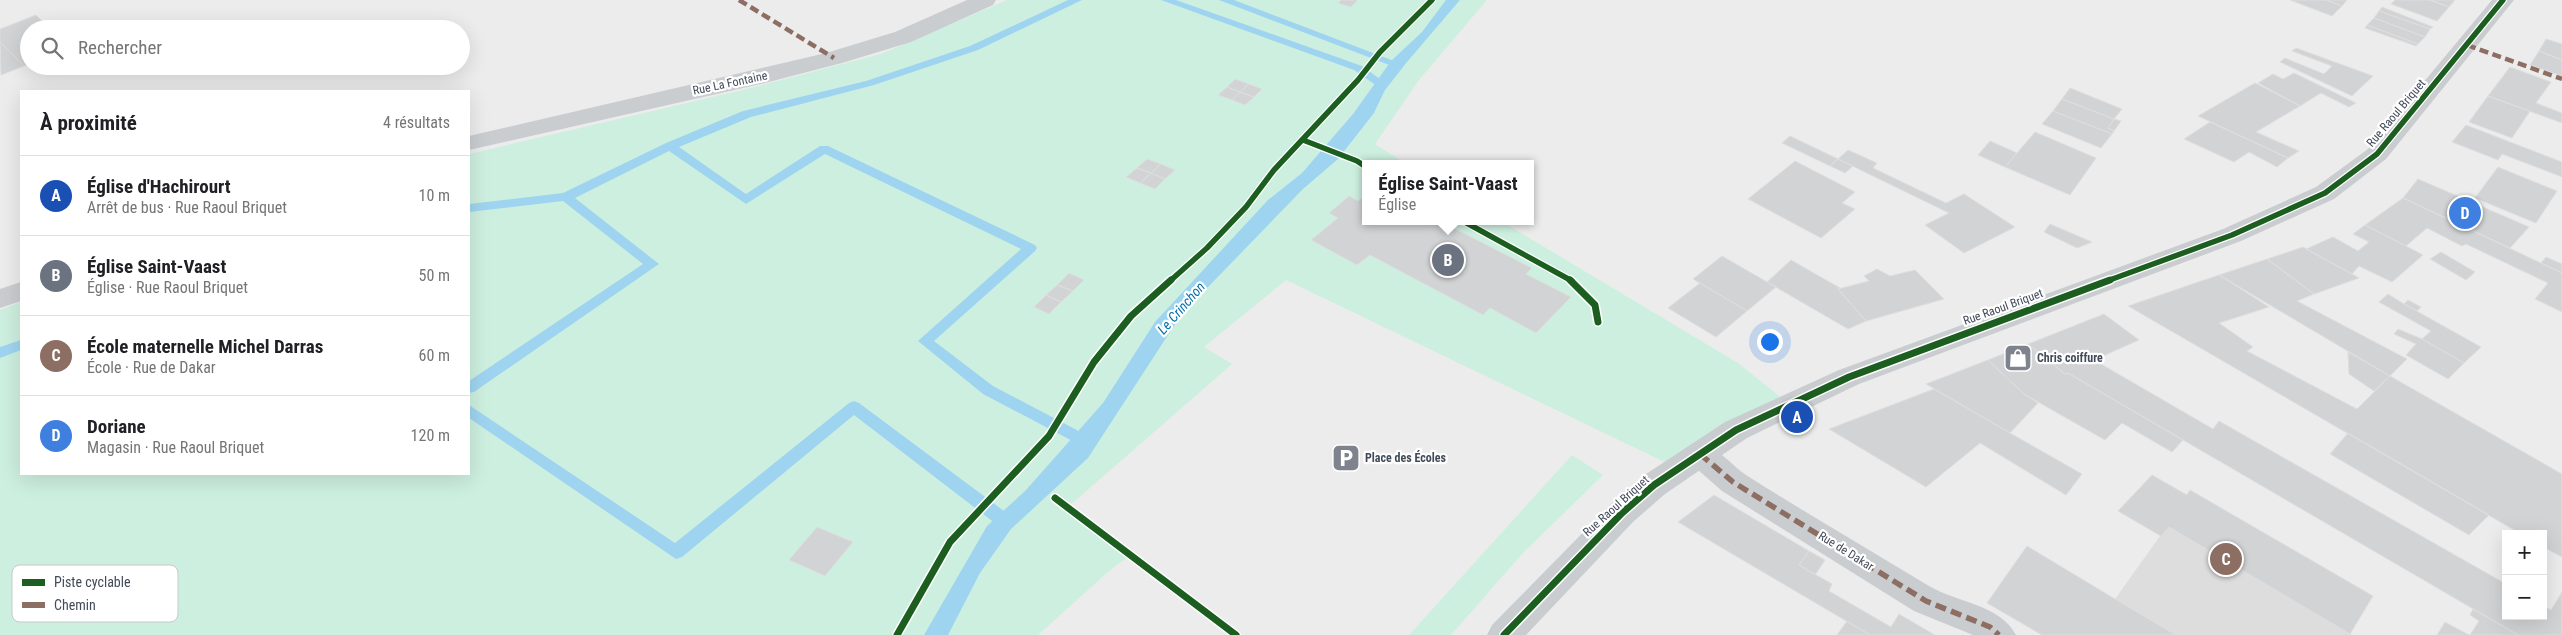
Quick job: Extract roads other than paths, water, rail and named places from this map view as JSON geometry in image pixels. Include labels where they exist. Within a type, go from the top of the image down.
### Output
[{"type":"street","name":"Rue La Fontaine","points":[[470,143],[634,104],[765,76],[834,58],[903,37],[985,0]]},
{"type":"street","name":"Rue Raoul Briquet","points":[[1504,635],[1622,513],[1654,486],[1736,430],[1849,376],[2232,235],[2325,193],[2377,154],[2503,0]]},
{"type":"street","points":[[0,299],[20,292]]},
{"type":"street","name":"Rue de Dakar","points":[[1700,454],[1734,482],[1926,601],[1990,627],[1999,635]]},
{"type":"water","name":"Le Crinchon","points":[[1446,0],[1460,0],[1385,90],[1374,113],[1338,159],[1303,189],[1181,315],[1088,458],[1011,529],[980,573],[948,635],[924,635],[987,526],[1026,490],[1103,403],[1155,322],[1268,200],[1302,173],[1353,114],[1391,61],[1422,32]]},
{"type":"waterway","points":[[670,146],[747,114],[870,83],[974,48],[1077,0]]},
{"type":"waterway","points":[[1166,0],[1358,68],[1381,84]]},
{"type":"waterway","points":[[1224,0],[1396,64]]},
{"type":"waterway","points":[[566,197],[670,146]]},
{"type":"waterway","points":[[670,146],[746,200],[824,149],[1030,248],[925,341],[988,390],[1085,441]]},
{"type":"waterway","points":[[470,208],[566,197]]},
{"type":"waterway","points":[[470,387],[652,264],[566,197]]},
{"type":"waterway","points":[[0,353],[20,345]]},
{"type":"waterway","points":[[470,412],[676,552],[854,407],[1006,522]]},
{"type":"place","name":"Doriane","points":[[2465,213]]},
{"type":"place","name":"Église Saint-Vaast","points":[[1448,260]]},
{"type":"place","name":"Chris coiffure","points":[[2018,358]]},
{"type":"place","name":"Église d'Hachirourt","points":[[1797,417]]},
{"type":"place","name":"Place des Écoles","points":[[1346,458]]},
{"type":"place","name":"École maternelle Michel Darras","points":[[2226,559]]}]
